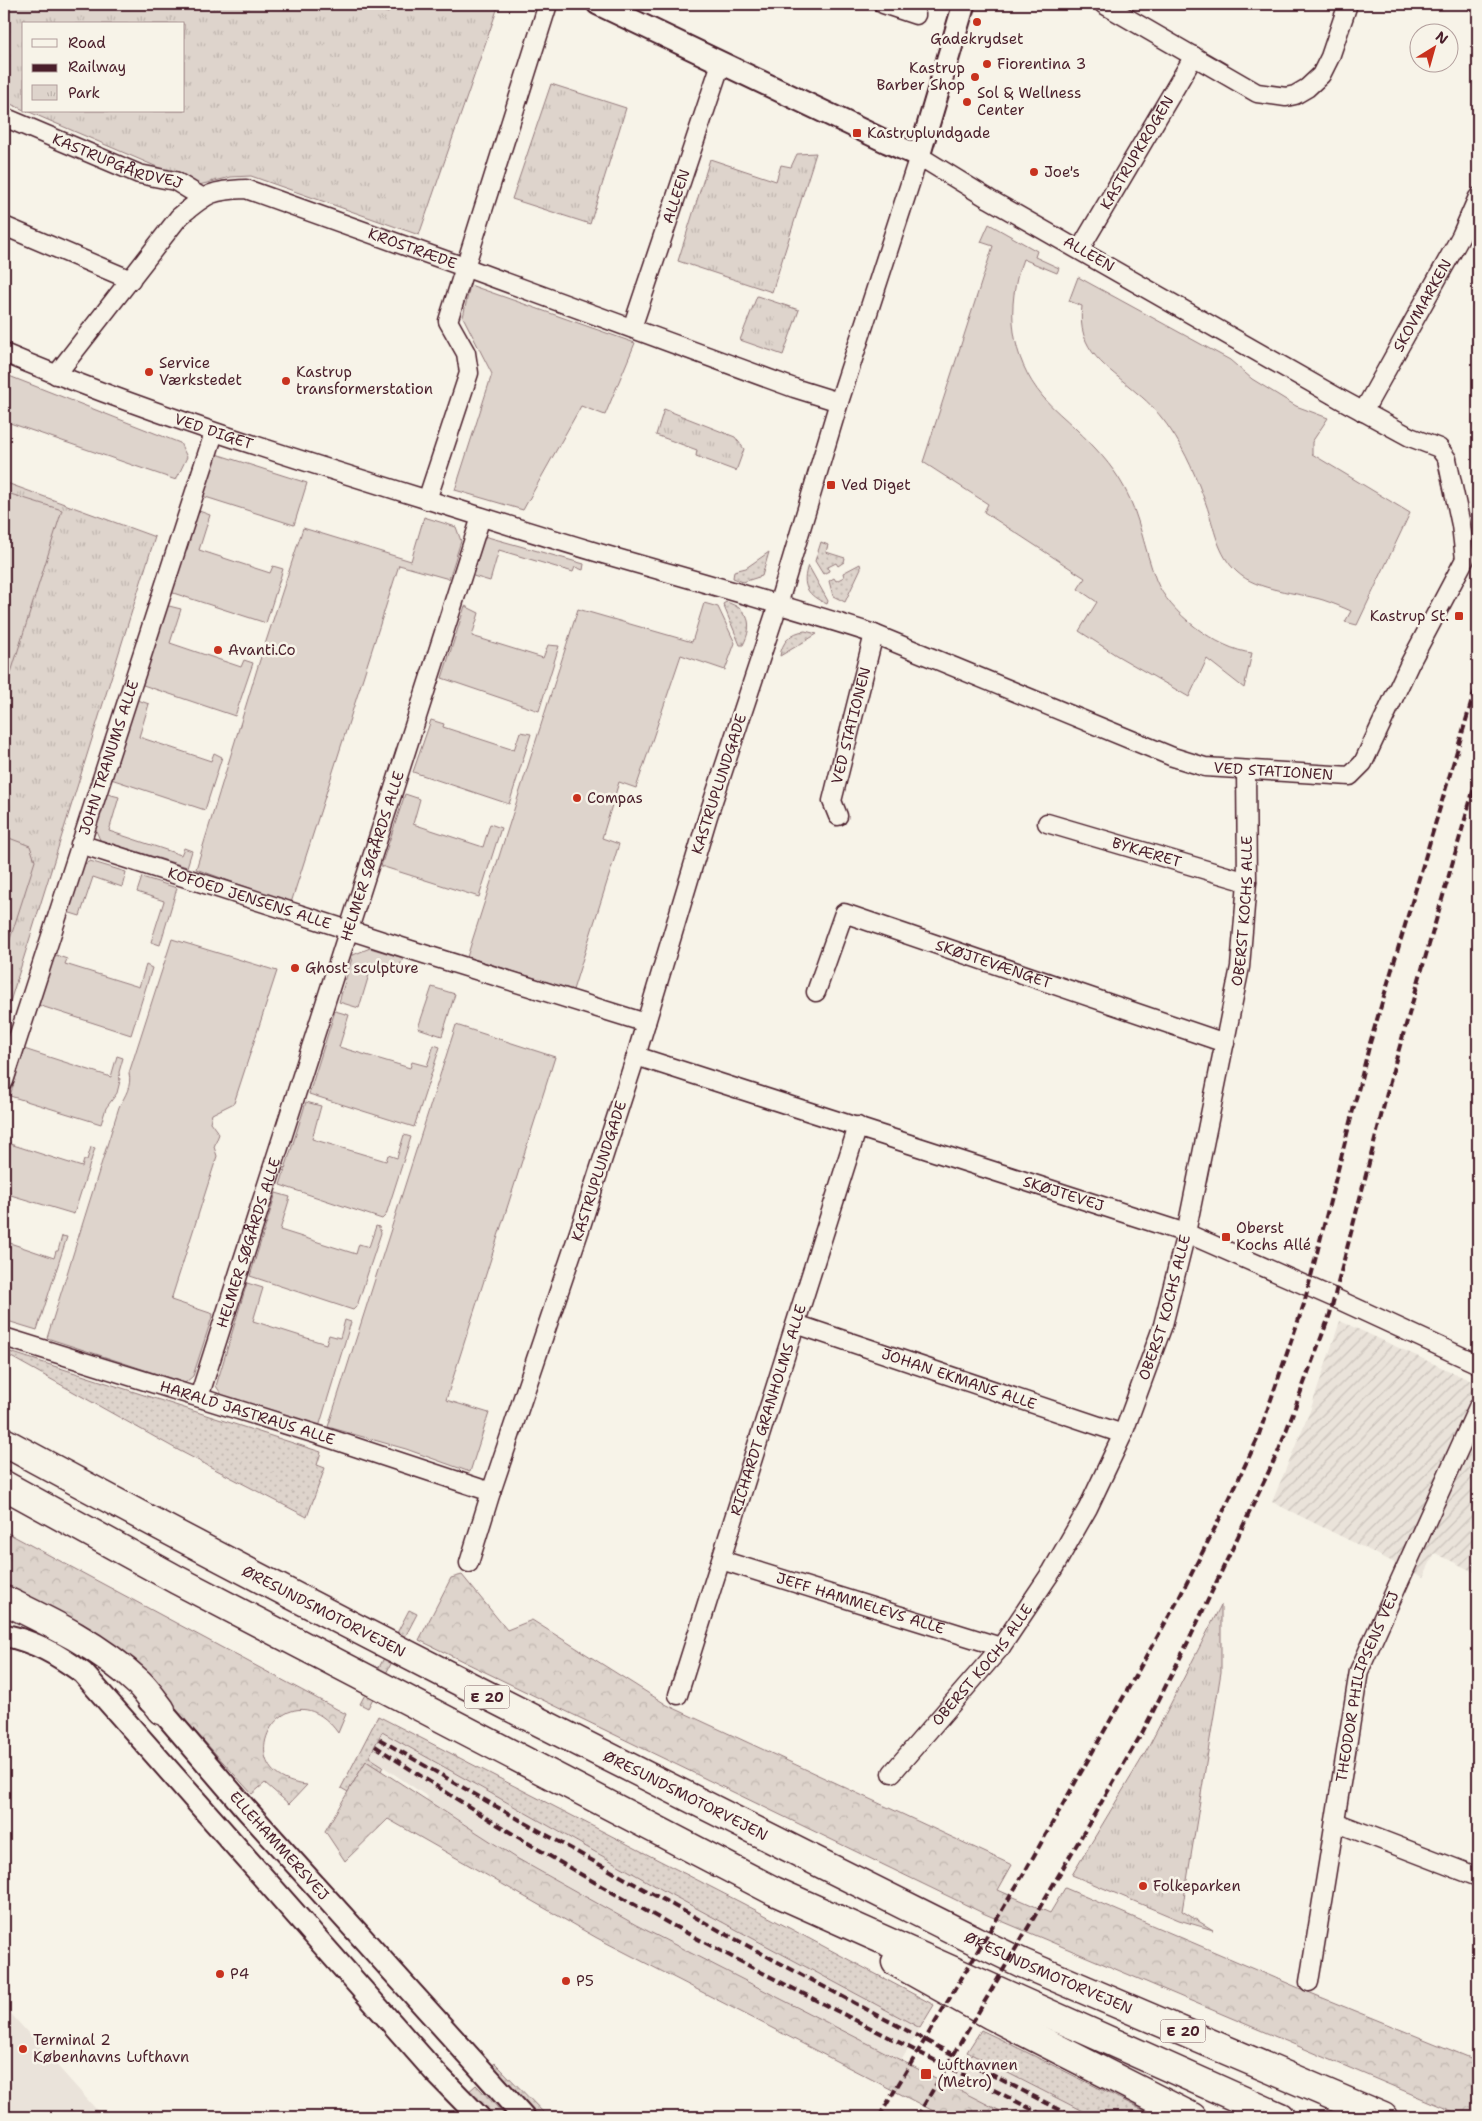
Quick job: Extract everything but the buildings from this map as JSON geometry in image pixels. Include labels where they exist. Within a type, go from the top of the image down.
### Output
[{"type":"highway","name":"ØRESUNDSMOTORVEJEN","points":[[4,1442],[200,1548],[459,1682],[976,1941],[1022,1963],[1383,2117]]},
{"type":"highway","name":"E 20","points":[[4,1485],[177,1580],[774,1891],[1280,2117]]},
{"type":"highway","points":[[4,1600],[78,1637],[114,1662],[140,1684],[161,1710]]},
{"type":"highway","points":[[774,1891],[952,1994],[1192,2117]]},
{"type":"highway","points":[[1344,2099],[1400,2117]]},
{"type":"street","points":[[427,500],[469,374],[466,353],[448,322],[548,4]]},
{"type":"street","name":"ALLEEN","points":[[598,4],[919,156],[989,199],[1080,249],[1363,412],[1410,438],[1439,448],[1447,460]]},
{"type":"street","points":[[883,4],[916,15]]},
{"type":"street","name":"KASTRUPLUNDGADE","points":[[470,1563],[491,1492],[636,1056],[708,816],[778,605],[839,402],[919,156],[964,4]]},
{"type":"street","points":[[1103,4],[1257,92],[1286,97],[1295,95],[1307,88],[1321,75],[1330,57],[1348,4]]},
{"type":"street","name":"KASTRUPKROGEN","points":[[1080,249],[1194,56]]},
{"type":"street","name":"ALLEEN","points":[[632,328],[721,63]]},
{"type":"street","name":"KASTRUPGÅRDVEJ","points":[[4,117],[139,174],[175,181],[203,198]]},
{"type":"street","name":"KROSTRÆDE","points":[[56,375],[180,217],[203,198],[220,190],[246,189],[794,388],[839,402]]},
{"type":"street","name":"SKOVMARKEN","points":[[1363,412],[1461,236],[1478,197]]},
{"type":"street","points":[[4,226],[131,280]]},
{"type":"street","name":"VED DIGET","points":[[4,353],[56,375],[214,433],[481,517],[778,605]]},
{"type":"street","name":"JOHN TRANUMS ALLE","points":[[4,1081],[214,433]]},
{"type":"street","name":"VED STATIONEN","points":[[778,605],[874,634],[1173,757],[1205,767],[1350,776],[1363,763],[1410,664],[1465,559],[1461,525],[1447,460]]},
{"type":"street","name":"HELMER SØGÅRDS ALLE","points":[[199,1397],[481,517]]},
{"type":"street","name":"VED STATIONEN","points":[[838,816],[832,801],[874,634]]},
{"type":"street","name":"OBERST KOCHS ALLE","points":[[892,1772],[1001,1647],[1052,1571],[1088,1508],[1123,1434],[1163,1325],[1186,1233],[1240,967],[1247,882],[1246,770]]},
{"type":"street","name":"BYKÆRET","points":[[1046,823],[1247,882]]},
{"type":"street","name":"KOFOED JENSENS ALLE","points":[[80,844],[348,931],[646,1023]]},
{"type":"street","name":"SKØJTEVÆNGET","points":[[816,992],[844,913],[1225,1043]]},
{"type":"street","name":"SKØJTEVEJ","points":[[636,1056],[1186,1233],[1478,1364]]},
{"type":"street","name":"RICHARDT GRANHOLMS ALLE","points":[[678,1695],[858,1126]]},
{"type":"street","name":"JOHAN EKMANS ALLE","points":[[796,1324],[1123,1434]]},
{"type":"street","name":"HARALD JASTRAUS ALLE","points":[[4,1337],[199,1397],[491,1492]]},
{"type":"street","name":"THEODOR PHILIPSENS VEJ","points":[[1309,1982],[1360,1670],[1478,1407]]},
{"type":"street","name":"JEFF HAMMELEVS ALLE","points":[[721,1560],[1001,1647]]},
{"type":"street","name":"ELLEHAMMERSVEJ","points":[[4,1616],[71,1643],[113,1672],[161,1710],[245,1808],[524,2117]]},
{"type":"street","name":"ELLEHAMMERSVEJ","points":[[4,1635],[24,1639],[56,1653],[84,1673],[434,2071],[479,2117]]},
{"type":"street","points":[[1334,1822],[1478,1877]]},
{"type":"street","points":[[434,2071],[459,2047]]},
{"type":"shaded area","points":[[1340,1321],[1478,1384],[1478,1574],[1435,1553],[1423,1577],[1272,1502],[1310,1411]]},
{"type":"shaded area","points":[[382,1732],[668,1893],[920,2028],[901,2061],[636,1925],[518,1859],[426,1800],[428,1797],[369,1757]]},
{"type":"shaded area","name":"Terminal 2 Københavns Lufthavn","points":[[4,2006],[103,2117],[4,2117]]},
{"type":"shaded area","points":[[967,2052],[1094,2117],[1012,2117],[947,2085]]},
{"type":"green space","points":[[4,4],[365,4],[388,13],[397,4],[499,4],[419,235],[251,176],[231,177],[199,185],[29,112],[185,112],[185,22],[22,22],[22,109],[4,101]]},
{"type":"green space","points":[[551,84],[626,108],[590,224],[512,199]]},
{"type":"green space","points":[[816,153],[772,292],[678,261],[710,159],[776,181],[781,165],[791,167],[797,154]]},
{"type":"green space","points":[[989,224],[1037,251],[1035,257],[1059,268],[1057,273],[1023,259],[1017,277],[1013,313],[1017,349],[1023,366],[1043,397],[1096,449],[1124,487],[1134,509],[1156,580],[1172,605],[1183,617],[1210,637],[1224,645],[1252,653],[1244,688],[1207,659],[1189,697],[1116,655],[1079,631],[1097,602],[1078,589],[1085,578],[984,512],[988,504],[923,462],[993,246],[981,242]]},
{"type":"green space","points":[[1078,277],[1230,360],[1252,379],[1296,406],[1328,418],[1312,442],[1312,454],[1410,513],[1357,625],[1345,622],[1351,611],[1313,597],[1255,583],[1245,578],[1230,565],[1217,541],[1195,475],[1176,438],[1151,405],[1105,366],[1089,347],[1081,322],[1082,306],[1069,301]]},
{"type":"green space","points":[[470,285],[635,343],[605,415],[581,406],[523,510],[455,490],[492,374],[463,317]]},
{"type":"green space","points":[[757,296],[799,310],[783,355],[740,340]]},
{"type":"green space","points":[[4,374],[180,443],[187,457],[176,480],[4,421]]},
{"type":"green space","points":[[664,409],[735,437],[744,449],[736,471],[696,456],[697,450],[656,435]]},
{"type":"green space","points":[[213,453],[307,483],[294,525],[199,495]]},
{"type":"green space","points":[[4,482],[155,537],[4,1021]]},
{"type":"green space","points":[[4,492],[62,510],[4,695]]},
{"type":"green space","points":[[194,509],[210,515],[199,550],[270,573],[273,566],[283,569],[266,623],[167,591]]},
{"type":"green space","points":[[424,517],[456,527],[461,541],[449,579],[399,565],[291,903],[196,869],[258,666],[303,528],[411,561]]},
{"type":"green space","points":[[484,536],[584,564],[583,570],[575,567],[573,572],[499,550],[490,581],[473,576]]},
{"type":"green space","points":[[821,542],[828,545],[826,552],[845,558],[844,562],[838,566],[836,563],[828,567],[829,571],[823,574],[815,561]]},
{"type":"green space","points":[[769,552],[762,576],[743,582],[733,578],[734,571],[746,568]]},
{"type":"green space","points":[[860,564],[861,568],[845,602],[833,596],[829,581],[834,578],[836,581],[844,577],[843,573]]},
{"type":"green space","points":[[808,565],[828,601],[827,604],[820,601],[807,589],[805,579]]},
{"type":"green space","points":[[726,602],[740,609],[747,618],[749,624],[743,645],[740,645],[723,604]]},
{"type":"green space","points":[[704,603],[718,607],[735,643],[725,670],[681,655],[636,788],[619,782],[602,838],[619,844],[573,990],[467,957],[578,609],[692,642]]},
{"type":"green space","points":[[165,605],[181,609],[170,643],[241,667],[244,660],[253,663],[235,716],[140,684]]},
{"type":"green space","points":[[465,606],[479,613],[472,636],[543,658],[548,645],[559,646],[539,711],[442,678]]},
{"type":"green space","points":[[805,631],[817,634],[780,656],[785,642],[791,636]]},
{"type":"green space","points":[[135,699],[149,704],[139,737],[211,761],[214,753],[222,757],[205,810],[108,778]]},
{"type":"green space","points":[[431,720],[444,724],[443,727],[514,750],[520,732],[531,734],[509,804],[413,772]]},
{"type":"green space","points":[[104,793],[119,797],[109,831],[181,855],[184,848],[192,851],[187,867],[100,840],[94,826]]},
{"type":"green space","points":[[405,794],[420,799],[413,824],[483,847],[490,824],[501,828],[479,897],[381,866]]},
{"type":"green space","points":[[4,836],[30,846],[35,861],[4,958]]},
{"type":"green space","points":[[90,861],[126,872],[122,887],[93,877],[80,916],[67,912],[83,865]]},
{"type":"green space","points":[[142,877],[177,888],[160,945],[151,942],[164,901],[137,892]]},
{"type":"green space","points":[[172,939],[277,971],[234,1103],[212,1114],[210,1122],[219,1134],[214,1147],[217,1156],[171,1300],[213,1314],[193,1376],[185,1383],[47,1338],[119,1107],[129,1087],[129,1073]]},
{"type":"green space","points":[[370,948],[403,958],[399,968],[395,973],[388,973],[371,968],[359,1008],[339,1002],[353,955]]},
{"type":"green space","points":[[53,954],[67,959],[65,964],[139,987],[146,965],[152,968],[131,1035],[38,1005]]},
{"type":"green space","points":[[432,987],[455,994],[442,1036],[418,1028]]},
{"type":"green space","points":[[335,1011],[349,1015],[339,1047],[410,1068],[412,1062],[427,1066],[434,1045],[440,1047],[414,1127],[309,1094]]},
{"type":"green space","points":[[456,1025],[555,1057],[446,1400],[489,1413],[470,1472],[406,1449],[328,1427]]},
{"type":"green space","points":[[24,1049],[111,1077],[117,1056],[123,1058],[119,1072],[120,1081],[117,1093],[106,1108],[101,1124],[10,1096]]},
{"type":"green space","points":[[306,1102],[321,1106],[312,1139],[386,1161],[388,1155],[397,1158],[404,1135],[411,1137],[386,1215],[382,1219],[280,1185]]},
{"type":"green space","points":[[4,1136],[9,1138],[7,1143],[82,1167],[84,1160],[87,1160],[91,1147],[95,1148],[74,1214],[4,1193]]},
{"type":"green space","points":[[276,1193],[290,1197],[280,1230],[356,1254],[359,1244],[369,1247],[376,1226],[379,1227],[381,1233],[357,1306],[353,1310],[250,1276]]},
{"type":"green space","points":[[62,1236],[67,1237],[37,1330],[4,1320],[4,1241],[54,1258]]},
{"type":"green space","points":[[247,1283],[263,1288],[253,1321],[326,1344],[329,1335],[340,1338],[345,1320],[351,1322],[319,1427],[222,1395],[216,1386]]},
{"type":"green space","points":[[4,1350],[321,1452],[317,1465],[325,1468],[307,1517],[178,1450],[4,1353]]},
{"type":"green space","points":[[4,1531],[346,1714],[338,1733],[318,1714],[299,1709],[283,1715],[270,1729],[265,1746],[268,1763],[281,1777],[307,1785],[289,1804],[265,1783],[252,1794],[156,1688],[4,1589]]},
{"type":"green space","points":[[462,1575],[507,1630],[532,1620],[667,1705],[1012,1865],[998,1890],[1050,1913],[1065,1888],[1313,1994],[1478,2061],[1478,2117],[1466,2117],[985,1914],[419,1640],[451,1578]]},
{"type":"green space","points":[[1221,1605],[1221,1672],[1182,1911],[1213,1930],[1179,1920],[1072,1875],[1147,1750]]},
{"type":"green space","points":[[409,1610],[417,1614],[368,1708],[360,1704]]},
{"type":"green space","points":[[378,1716],[744,1904],[934,2005],[920,2028],[668,1893],[382,1732],[369,1757],[383,1766],[381,1771],[366,1761],[348,1792],[341,1788]]},
{"type":"green space","points":[[366,1761],[518,1859],[636,1925],[1012,2117],[945,2117],[597,1938],[388,1819],[345,1861],[325,1831]]},
{"type":"green space","points":[[981,2030],[1157,2117],[1094,2117],[967,2052]]},
{"type":"green space","points":[[495,2063],[548,2117],[536,2117],[489,2068]]},
{"type":"green space","points":[[476,2085],[507,2117],[489,2117],[467,2093]]},
{"type":"railway","points":[[879,2117],[1027,1868],[1177,1602],[1257,1440],[1304,1304],[1370,1043],[1478,680]]},
{"type":"railway","points":[[917,2117],[1142,1733],[1189,1640],[1279,1450],[1330,1314],[1393,1070],[1478,774]]},
{"type":"railway","points":[[379,1739],[724,1933],[1074,2117]]},
{"type":"railway","points":[[375,1746],[515,1835],[601,1886],[767,1975],[1047,2117]]},
{"type":"place","name":"Gadekrydset","points":[[977,22]]},
{"type":"place","name":"Fiorentina 3","points":[[987,64]]},
{"type":"place","name":"Kastrup Barber Shop","points":[[975,77]]},
{"type":"place","name":"Sol & Wellness Center","points":[[967,102]]},
{"type":"place","name":"Kastruplundgade","points":[[857,133]]},
{"type":"place","name":"Joe's","points":[[1034,172]]},
{"type":"place","name":"Service Værkstedet","points":[[149,372]]},
{"type":"place","name":"Kastrup transformerstation","points":[[286,381]]},
{"type":"place","name":"Ved Diget","points":[[831,485]]},
{"type":"place","name":"Kastrup St.","points":[[1459,616]]},
{"type":"place","name":"Avanti.Co","points":[[218,650]]},
{"type":"place","name":"Compas","points":[[577,798]]},
{"type":"place","name":"Ghost sculpture","points":[[295,968]]},
{"type":"place","name":"Oberst Kochs Allé","points":[[1226,1237]]},
{"type":"place","name":"Folkeparken","points":[[1143,1886]]},
{"type":"place","name":"P4","points":[[220,1974]]},
{"type":"place","name":"P5","points":[[566,1981]]},
{"type":"place","name":"Terminal 2 Københavns Lufthavn","points":[[23,2049]]},
{"type":"place","name":"Lufthavnen (Metro)","points":[[926,2074]]}]
